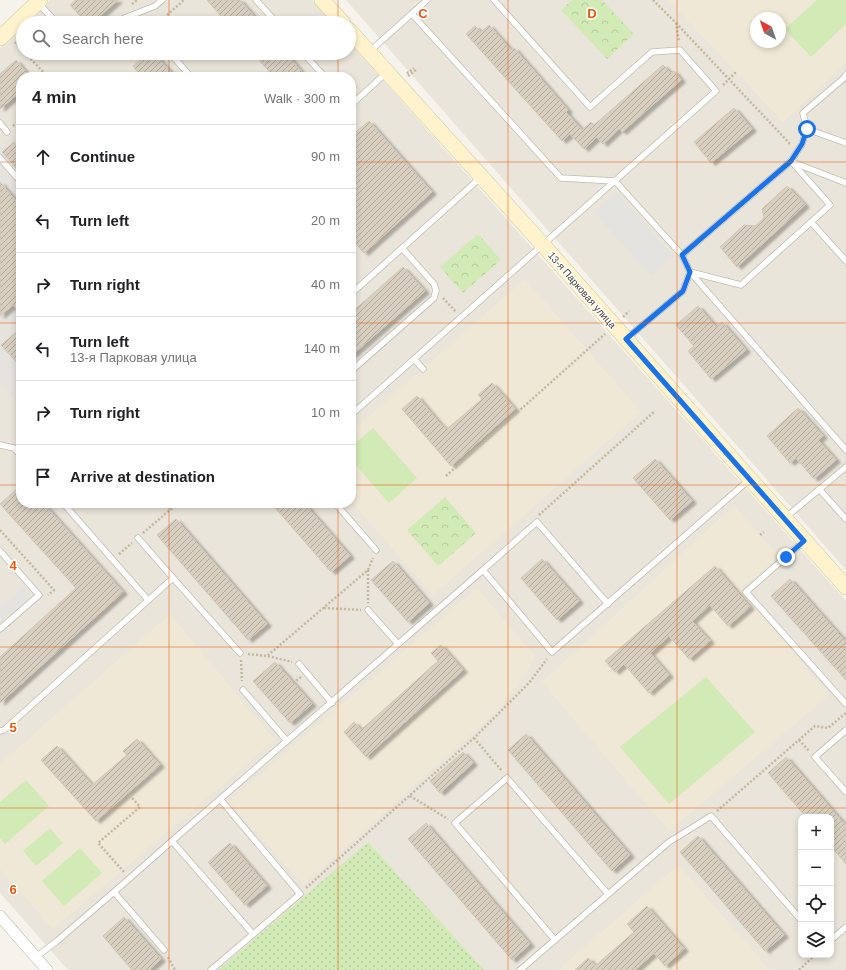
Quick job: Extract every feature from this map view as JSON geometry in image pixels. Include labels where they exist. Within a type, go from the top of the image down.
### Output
[{"type":"street","points":[[322,0],[337,16]]},
{"type":"street","points":[[26,16],[39,1]]},
{"type":"street","points":[[7,39],[16,28]]},
{"type":"street","name":"13-я Парковая улица","points":[[356,38],[543,245],[846,587]]},
{"type":"street","points":[[0,916],[47,970]]},
{"type":"lane","points":[[130,16],[155,6],[162,0]]},
{"type":"lane","points":[[256,0],[271,16]]},
{"type":"lane","points":[[369,52],[426,0]]},
{"type":"lane","points":[[356,411],[716,91],[680,50],[652,52],[590,107],[494,0]]},
{"type":"lane","points":[[39,1],[51,16]]},
{"type":"lane","points":[[412,14],[561,178],[615,180],[682,255],[690,272],[846,450]]},
{"type":"lane","points":[[176,60],[187,72]]},
{"type":"lane","points":[[309,60],[320,72]]},
{"type":"lane","points":[[356,100],[387,72]]},
{"type":"lane","points":[[682,255],[791,161],[802,144],[807,129],[803,113],[846,75]]},
{"type":"lane","points":[[0,123],[7,132]]},
{"type":"lane","points":[[807,129],[846,143]]},
{"type":"lane","points":[[0,158],[16,176]]},
{"type":"lane","points":[[791,161],[846,183]]},
{"type":"lane","points":[[690,272],[741,285],[830,205],[791,161]]},
{"type":"lane","points":[[356,289],[482,177]]},
{"type":"lane","points":[[811,222],[846,261]]},
{"type":"lane","points":[[356,367],[434,298],[436,290],[434,284],[402,248]]},
{"type":"lane","points":[[626,339],[683,291],[690,272]]},
{"type":"lane","points":[[414,359],[423,369]]},
{"type":"lane","points":[[0,445],[14,448],[16,450]]},
{"type":"lane","points":[[785,519],[846,467]]},
{"type":"lane","points":[[483,570],[552,652],[750,479]]},
{"type":"lane","points":[[819,490],[846,519]]},
{"type":"lane","points":[[67,508],[148,600]]},
{"type":"lane","points":[[339,508],[376,550]]},
{"type":"lane","points":[[36,957],[57,941],[332,703],[537,522],[608,604]]},
{"type":"lane","points":[[138,538],[240,653]]},
{"type":"lane","points":[[804,541],[746,592],[846,704]]},
{"type":"lane","points":[[0,551],[39,595],[0,629]]},
{"type":"lane","points":[[0,731],[4,730],[173,578]]},
{"type":"lane","points":[[368,610],[398,644]]},
{"type":"lane","points":[[299,664],[332,703]]},
{"type":"lane","points":[[243,690],[288,741]]},
{"type":"lane","points":[[846,730],[815,757],[846,792]]},
{"type":"lane","points":[[555,940],[455,823],[507,778],[608,894]]},
{"type":"lane","points":[[211,970],[300,894],[220,799]]},
{"type":"lane","points":[[520,970],[669,842],[710,816],[798,917]]},
{"type":"lane","points":[[172,841],[253,934]]},
{"type":"lane","points":[[114,892],[164,950]]},
{"type":"lane","points":[[834,937],[846,927]]},
{"type":"path","points":[[166,16],[184,0]]},
{"type":"path","points":[[653,0],[797,152]]},
{"type":"path","points":[[676,23],[680,50]]},
{"type":"path","points":[[7,39],[16,46]]},
{"type":"path","points":[[32,60],[43,72]]},
{"type":"path","points":[[716,91],[736,72]]},
{"type":"path","points":[[436,290],[460,318]]},
{"type":"path","points":[[446,476],[595,343]]},
{"type":"path","points":[[537,522],[536,518],[656,411]]},
{"type":"path","points":[[760,535],[764,532]]},
{"type":"path","points":[[323,608],[368,610],[368,570],[376,550]]},
{"type":"path","points":[[267,656],[368,570]]},
{"type":"path","points":[[300,894],[474,738],[529,683],[552,652]]},
{"type":"path","points":[[243,690],[240,653],[267,656],[299,664]]},
{"type":"path","points":[[710,816],[815,726],[828,728],[846,713]]},
{"type":"path","points":[[474,738],[507,778]]},
{"type":"path","points":[[799,740],[815,757]]},
{"type":"path","points":[[126,874],[98,843],[140,807],[128,793]]},
{"type":"path","points":[[410,796],[455,823]]},
{"type":"path","points":[[164,950],[175,970]]},
{"type":"path","points":[[799,970],[812,958]]},
{"type":"shaded area","points":[[50,0],[312,0],[326,16],[33,16]]},
{"type":"shaded area","points":[[346,0],[846,0],[846,570]]},
{"type":"shaded area","points":[[668,0],[846,0],[846,63],[783,122]]},
{"type":"shaded area","points":[[16,33],[16,60],[356,60],[356,50],[846,601],[846,970],[68,970],[0,893],[0,48]]},
{"type":"shaded area","points":[[13,136],[16,139],[16,400],[0,382],[0,147]]},
{"type":"shaded area","points":[[616,192],[673,256],[651,276],[594,212]]},
{"type":"shaded area","points":[[525,279],[641,412],[433,595],[356,507],[356,428]]},
{"type":"shaded area","points":[[734,506],[779,556],[740,590],[829,695],[669,831],[542,682]]},
{"type":"shaded area","points":[[24,587],[31,595],[0,622],[0,609]]},
{"type":"shaded area","points":[[477,588],[535,656],[524,677],[497,711],[303,885],[229,801]]},
{"type":"shaded area","points":[[170,614],[275,740],[53,929],[0,869],[0,764]]},
{"type":"shaded area","points":[[678,865],[770,970],[558,970]]},
{"type":"green space","points":[[572,0],[602,0],[634,34],[607,59],[561,10]]},
{"type":"green space","points":[[817,0],[846,0],[846,24],[811,57],[786,30],[786,28]]},
{"type":"green space","points":[[478,234],[501,260],[463,293],[440,267]]},
{"type":"green space","points":[[373,428],[417,478],[389,503],[356,466],[356,443]]},
{"type":"green space","points":[[445,497],[476,533],[438,566],[407,530]]},
{"type":"green space","points":[[706,677],[755,732],[669,804],[620,747]]},
{"type":"green space","points":[[26,780],[49,806],[5,844],[0,838],[0,802]]},
{"type":"green space","points":[[50,828],[63,843],[36,866],[23,851]]},
{"type":"green space","points":[[368,842],[484,970],[218,970]]},
{"type":"green space","points":[[80,848],[102,873],[64,906],[42,881]]},
{"type":"building","points":[[76,0],[118,0],[100,16],[80,16],[70,5]]},
{"type":"building","points":[[207,0],[240,0],[254,16],[221,16]]},
{"type":"building","points":[[489,25],[511,50],[514,48],[568,110],[566,112],[582,130],[591,122],[594,125],[663,65],[671,73],[674,71],[681,80],[622,132],[619,129],[603,144],[597,137],[584,149],[570,134],[562,141],[466,34],[475,26],[481,32]]},
{"type":"building","points":[[16,60],[26,72],[16,72],[16,95],[0,109],[0,74]]},
{"type":"building","points":[[140,60],[160,60],[171,72],[138,72],[133,66]]},
{"type":"building","points":[[259,60],[292,60],[302,72],[270,72]]},
{"type":"building","points":[[734,108],[752,129],[711,163],[694,142]]},
{"type":"building","points":[[369,121],[432,192],[364,253],[356,244],[356,132]]},
{"type":"building","points":[[14,142],[16,144],[16,168],[2,152]]},
{"type":"building","points":[[0,182],[16,201],[16,308],[13,305],[0,316]]},
{"type":"building","points":[[787,186],[805,205],[737,267],[720,247],[744,225],[755,226],[764,218],[762,209]]},
{"type":"building","points":[[403,267],[425,291],[356,352],[356,309]]},
{"type":"building","points":[[698,306],[716,327],[722,322],[746,350],[711,379],[688,351],[694,346],[676,325]]},
{"type":"building","points":[[16,332],[16,362],[1,345]]},
{"type":"building","points":[[492,383],[515,409],[451,466],[402,409],[417,396],[442,426],[443,425],[447,429],[482,399],[478,395]]},
{"type":"building","points":[[798,408],[823,436],[818,440],[836,460],[814,479],[796,458],[790,463],[767,436]]},
{"type":"building","points":[[655,459],[692,501],[670,520],[633,478]]},
{"type":"building","points":[[16,490],[16,508],[47,508],[123,592],[0,703],[0,657],[76,588],[0,504]]},
{"type":"building","points":[[275,508],[308,508],[350,556],[331,572]]},
{"type":"building","points":[[176,519],[267,624],[248,640],[157,535]]},
{"type":"building","points":[[542,559],[579,601],[557,620],[521,578]]},
{"type":"building","points":[[393,561],[429,603],[408,622],[371,580]]},
{"type":"building","points":[[715,566],[750,607],[728,626],[710,605],[692,621],[710,641],[689,659],[669,636],[650,653],[669,675],[649,693],[624,664],[615,672],[605,661]]},
{"type":"building","points":[[790,579],[846,642],[846,680],[771,596]]},
{"type":"building","points":[[441,645],[463,670],[366,757],[344,732],[354,722],[361,730],[438,661],[431,653]]},
{"type":"building","points":[[275,662],[312,704],[290,723],[253,681]]},
{"type":"building","points":[[526,734],[630,855],[612,871],[508,750]]},
{"type":"building","points":[[137,739],[160,765],[96,821],[41,760],[57,746],[92,785],[127,755],[123,751]]},
{"type":"building","points":[[463,752],[473,763],[440,793],[430,781]]},
{"type":"building","points":[[786,757],[846,826],[846,864],[834,850],[834,814],[803,814],[768,773]]},
{"type":"building","points":[[426,823],[530,944],[512,960],[408,839]]},
{"type":"building","points":[[698,836],[784,935],[765,951],[680,852]]},
{"type":"building","points":[[230,843],[267,886],[245,905],[208,862]]},
{"type":"building","points":[[647,906],[684,949],[665,966],[654,953],[635,970],[575,970],[588,958],[595,966],[634,932],[627,924]]},
{"type":"building","points":[[124,917],[161,959],[149,970],[132,970],[103,936]]},
{"type":"route","points":[[786,557],[804,541],[626,339],[683,291],[690,272],[682,255],[791,161],[802,144],[807,129]]}]
